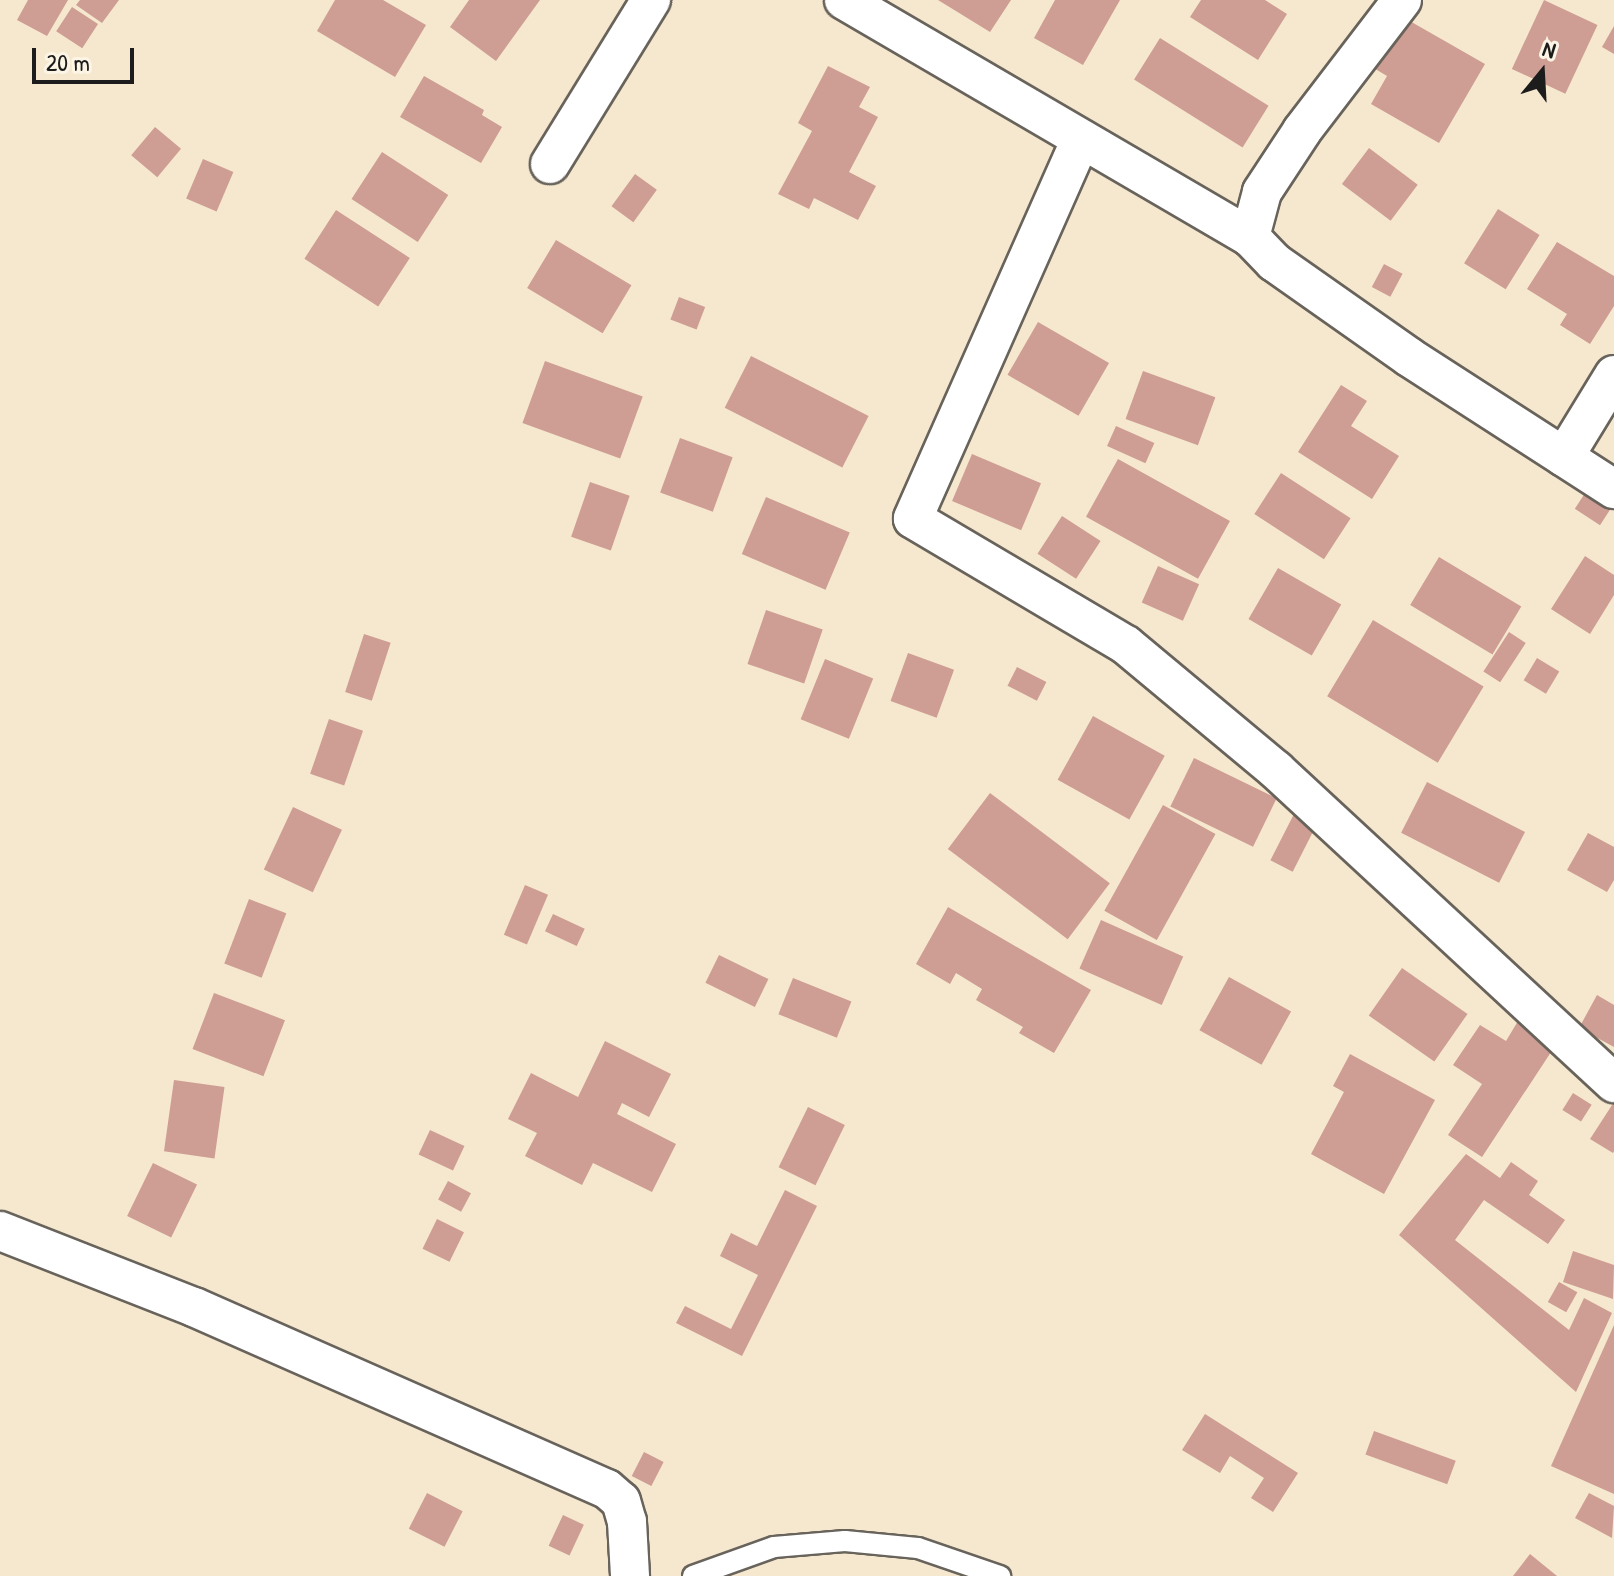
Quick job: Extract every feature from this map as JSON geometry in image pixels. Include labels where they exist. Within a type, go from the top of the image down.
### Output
[{"type":"street","points":[[550,164],[651,0]]},
{"type":"street","points":[[844,0],[1250,237],[1274,262],[1614,489]]},
{"type":"street","points":[[1250,237],[1262,192],[1302,131],[1402,0]]},
{"type":"street","points":[[1081,139],[913,519],[1126,645],[1276,770],[1614,1083]]},
{"type":"street","points":[[1564,457],[1614,375]]},
{"type":"street","points":[[0,1231],[194,1307],[607,1489],[621,1501],[627,1522],[630,1576]]},
{"type":"lane","points":[[693,1576],[774,1547],[845,1541],[918,1548],[1000,1576]]},
{"type":"building","points":[[28,0],[68,0],[47,36],[17,20]]},
{"type":"building","points":[[80,0],[119,0],[102,23],[76,5]]},
{"type":"building","points":[[335,0],[383,0],[426,25],[395,77],[317,31]]},
{"type":"building","points":[[469,0],[540,0],[496,61],[450,27]]},
{"type":"building","points":[[938,0],[1011,0],[990,32]]},
{"type":"building","points":[[1055,0],[1120,0],[1083,65],[1034,38]]},
{"type":"building","points":[[1201,0],[1265,0],[1287,14],[1258,60],[1190,17]]},
{"type":"building","points":[[1544,0],[1597,25],[1565,94],[1512,69]]},
{"type":"building","points":[[72,7],[98,24],[82,48],[56,31]]},
{"type":"building","points":[[1401,16],[1485,64],[1439,143],[1371,104],[1387,76],[1372,67]]},
{"type":"building","points":[[1614,26],[1614,54],[1602,47]]},
{"type":"building","points":[[1160,38],[1269,106],[1243,147],[1134,80]]},
{"type":"building","points":[[828,66],[870,87],[859,107],[878,117],[849,172],[876,186],[858,220],[814,198],[809,209],[778,194],[812,131],[798,123]]},
{"type":"building","points":[[424,76],[484,110],[482,115],[502,127],[481,163],[400,117]]},
{"type":"building","points":[[155,127],[181,149],[157,177],[131,155]]},
{"type":"building","points":[[1369,148],[1418,185],[1391,221],[1342,184]]},
{"type":"building","points":[[382,152],[448,195],[418,242],[352,199]]},
{"type":"building","points":[[203,159],[233,172],[217,211],[186,199]]},
{"type":"building","points":[[635,174],[657,190],[633,222],[611,206]]},
{"type":"building","points":[[1498,209],[1540,235],[1506,289],[1464,263]]},
{"type":"building","points":[[336,210],[410,258],[378,307],[304,259]]},
{"type":"building","points":[[556,240],[631,285],[603,333],[527,288]]},
{"type":"building","points":[[1557,242],[1614,276],[1614,306],[1590,344],[1560,325],[1567,314],[1527,289]]},
{"type":"building","points":[[1384,264],[1403,274],[1390,297],[1372,287]]},
{"type":"building","points":[[679,297],[705,307],[697,329],[670,319]]},
{"type":"building","points":[[1038,322],[1109,363],[1079,416],[1008,375]]},
{"type":"building","points":[[751,356],[869,416],[842,468],[725,408]]},
{"type":"building","points":[[545,361],[643,397],[620,459],[522,423]]},
{"type":"building","points":[[1143,371],[1215,397],[1198,445],[1126,419]]},
{"type":"building","points":[[1341,385],[1367,401],[1351,426],[1399,456],[1372,499],[1298,452]]},
{"type":"building","points":[[1116,426],[1154,443],[1145,463],[1107,446]]},
{"type":"building","points":[[680,438],[733,457],[713,512],[660,493]]},
{"type":"building","points":[[972,454],[1041,483],[1021,530],[952,501]]},
{"type":"building","points":[[1118,459],[1230,521],[1198,579],[1086,517]]},
{"type":"building","points":[[1281,473],[1351,518],[1324,559],[1254,514]]},
{"type":"building","points":[[590,482],[630,496],[611,551],[571,537]]},
{"type":"building","points":[[1589,487],[1614,503],[1600,525],[1575,509]]},
{"type":"building","points":[[766,497],[850,533],[826,590],[742,554]]},
{"type":"building","points":[[1062,516],[1101,541],[1076,579],[1037,554]]},
{"type":"building","points":[[1585,556],[1614,575],[1614,595],[1590,634],[1551,609]]},
{"type":"building","points":[[1439,557],[1521,606],[1492,654],[1410,605]]},
{"type":"building","points":[[1158,566],[1199,584],[1183,621],[1142,603]]},
{"type":"building","points":[[1278,568],[1341,604],[1312,656],[1248,619]]},
{"type":"building","points":[[766,610],[823,630],[804,683],[747,664]]},
{"type":"building","points":[[1373,620],[1484,686],[1438,763],[1327,696]]},
{"type":"building","points":[[1509,632],[1526,643],[1500,682],[1483,671]]},
{"type":"building","points":[[364,634],[391,643],[372,701],[345,692]]},
{"type":"building","points":[[908,653],[954,670],[937,718],[891,701]]},
{"type":"building","points":[[1537,658],[1559,671],[1546,694],[1524,680]]},
{"type":"building","points":[[825,659],[873,678],[849,739],[801,719]]},
{"type":"building","points":[[1017,667],[1046,682],[1037,701],[1007,686]]},
{"type":"building","points":[[1093,716],[1165,756],[1129,820],[1058,780]]},
{"type":"building","points":[[329,719],[363,731],[344,786],[310,774]]},
{"type":"building","points":[[1194,758],[1277,798],[1253,847],[1170,807]]},
{"type":"building","points":[[1427,782],[1525,832],[1499,883],[1401,833]]},
{"type":"building","points":[[990,793],[1110,883],[1068,939],[948,849]]},
{"type":"building","points":[[1163,805],[1215,834],[1157,940],[1104,911]]},
{"type":"building","points":[[293,807],[342,830],[313,892],[264,870]]},
{"type":"building","points":[[1294,814],[1316,825],[1293,872],[1270,860]]},
{"type":"building","points":[[1588,833],[1614,847],[1614,880],[1607,892],[1567,870]]},
{"type":"building","points":[[525,885],[548,895],[527,944],[504,935]]},
{"type":"building","points":[[249,899],[286,913],[262,978],[224,963]]},
{"type":"building","points":[[948,907],[1091,990],[1054,1053],[1019,1033],[1023,1027],[976,1000],[982,989],[956,973],[950,984],[916,964]]},
{"type":"building","points":[[553,914],[585,929],[577,946],[545,931]]},
{"type":"building","points":[[1101,920],[1183,957],[1162,1005],[1079,968]]},
{"type":"building","points":[[719,955],[768,979],[755,1007],[705,983]]},
{"type":"building","points":[[1402,968],[1468,1014],[1434,1061],[1369,1016]]},
{"type":"building","points":[[1229,977],[1291,1011],[1262,1065],[1199,1030]]},
{"type":"building","points":[[793,978],[851,1002],[837,1038],[778,1014]]},
{"type":"building","points":[[214,993],[285,1020],[263,1076],[192,1049]]},
{"type":"building","points":[[1597,995],[1614,1005],[1614,1047],[1579,1028]]},
{"type":"building","points":[[1518,1021],[1555,1046],[1482,1157],[1448,1135],[1482,1084],[1453,1065],[1480,1025],[1506,1041]]},
{"type":"building","points":[[605,1041],[671,1074],[649,1117],[622,1103],[617,1114],[676,1144],[652,1192],[593,1163],[582,1185],[525,1156],[537,1133],[508,1119],[531,1073],[578,1097]]},
{"type":"building","points":[[1350,1054],[1435,1100],[1384,1194],[1311,1154],[1344,1092],[1333,1086]]},
{"type":"building","points":[[174,1080],[225,1087],[214,1158],[164,1151]]},
{"type":"building","points":[[1573,1093],[1592,1105],[1581,1122],[1562,1110]]},
{"type":"building","points":[[1614,1102],[1614,1151],[1613,1153],[1590,1139]]},
{"type":"building","points":[[808,1107],[845,1125],[815,1185],[779,1167]]},
{"type":"building","points":[[430,1130],[464,1146],[453,1171],[419,1154]]},
{"type":"building","points":[[1466,1154],[1500,1178],[1511,1162],[1538,1181],[1529,1195],[1565,1220],[1548,1244],[1484,1200],[1455,1240],[1569,1330],[1584,1298],[1612,1313],[1576,1392],[1399,1235]]},
{"type":"building","points":[[153,1163],[197,1184],[171,1238],[127,1216]]},
{"type":"building","points":[[448,1181],[471,1193],[461,1212],[438,1200]]},
{"type":"building","points":[[785,1190],[817,1206],[742,1356],[676,1323],[685,1306],[731,1329],[758,1275],[720,1256],[731,1233],[757,1246]]},
{"type":"building","points":[[437,1219],[464,1232],[449,1262],[423,1249]]},
{"type":"building","points":[[1573,1251],[1614,1265],[1613,1299],[1563,1282]]},
{"type":"building","points":[[1559,1282],[1577,1292],[1566,1312],[1548,1302]]},
{"type":"building","points":[[1614,1325],[1614,1494],[1551,1466]]},
{"type":"building","points":[[1205,1414],[1298,1473],[1273,1512],[1251,1498],[1264,1478],[1230,1456],[1220,1473],[1182,1450]]},
{"type":"building","points":[[1374,1431],[1456,1461],[1447,1484],[1365,1454]]},
{"type":"building","points":[[644,1452],[664,1462],[651,1486],[632,1476]]},
{"type":"building","points":[[427,1493],[463,1511],[444,1547],[409,1529]]},
{"type":"building","points":[[1589,1493],[1614,1506],[1612,1538],[1575,1518]]},
{"type":"building","points":[[563,1515],[584,1525],[569,1556],[549,1546]]},
{"type":"building","points":[[1530,1554],[1557,1576],[1513,1576]]}]
